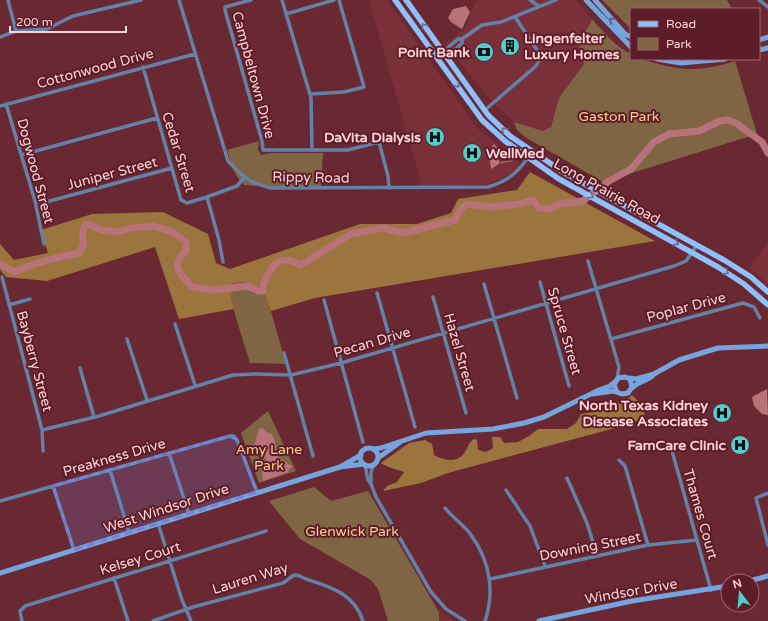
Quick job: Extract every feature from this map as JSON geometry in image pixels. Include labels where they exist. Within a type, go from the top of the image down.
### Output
[{"type":"main road","name":"Long Prairie Road","points":[[395,0],[482,120],[504,142],[559,179],[693,252],[744,284],[768,305]]},
{"type":"main road","name":"Long Prairie Road","points":[[406,0],[485,110],[510,136],[563,172],[736,267],[768,292]]},
{"type":"street","points":[[8,0],[16,31]]},
{"type":"street","points":[[0,37],[16,31],[47,29],[73,16],[141,0]]},
{"type":"street","name":"Rippy Road","points":[[179,0],[228,161],[244,178],[271,188],[488,187],[510,178],[520,170],[532,152]]},
{"type":"street","name":"Campbeltown Drive","points":[[251,0],[224,7],[262,141],[263,150],[312,150]]},
{"type":"street","points":[[282,0],[310,94],[312,106],[312,150],[348,150],[379,142],[388,176],[389,188]]},
{"type":"street","points":[[286,14],[334,0]]},
{"type":"street","points":[[310,94],[344,92],[364,87],[339,0]]},
{"type":"street","points":[[530,0],[539,6]]},
{"type":"street","points":[[437,57],[442,51],[458,39],[462,39],[482,25],[501,22],[556,0]]},
{"type":"street","points":[[586,0],[623,36],[630,37]]},
{"type":"street","points":[[595,0],[630,46]]},
{"type":"street","points":[[759,0],[768,7]]},
{"type":"street","points":[[485,110],[536,66],[540,59],[539,53],[515,17]]},
{"type":"street","points":[[437,57],[446,56],[462,43],[462,39]]},
{"type":"street","name":"Cottonwood Drive","points":[[0,106],[195,54]]},
{"type":"street","points":[[663,60],[681,63],[712,60]]},
{"type":"street","name":"Cedar Street","points":[[143,67],[181,200],[187,203],[207,198],[238,186],[244,178]]},
{"type":"street","name":"Dogwood Street","points":[[6,104],[35,201],[44,244]]},
{"type":"street","points":[[21,155],[157,118]]},
{"type":"street","name":"Juniper Street","points":[[35,201],[46,202],[172,168]]},
{"type":"street","points":[[207,198],[220,240],[223,262]]},
{"type":"street","name":"Pecan Drive","points":[[42,430],[94,417],[195,385],[237,375],[291,375],[341,363],[674,266],[686,261],[697,245]]},
{"type":"street","points":[[588,261],[619,367],[632,384],[631,389]]},
{"type":"street","name":"Bayberry Street","points":[[2,277],[42,430],[43,452]]},
{"type":"street","name":"Spruce Street","points":[[540,282],[569,386]]},
{"type":"street","points":[[484,284],[517,398]]},
{"type":"street","points":[[377,293],[415,427]]},
{"type":"street","name":"Hazel Street","points":[[433,297],[466,413]]},
{"type":"street","points":[[9,305],[30,299]]},
{"type":"street","points":[[324,300],[363,442]]},
{"type":"street","name":"Poplar Drive","points":[[611,339],[743,303],[754,307],[760,318]]},
{"type":"street","points":[[176,324],[195,385]]},
{"type":"street","points":[[126,338],[147,400]]},
{"type":"street","name":"West Windsor Drive","points":[[340,467],[361,455],[366,449],[373,449],[399,443],[426,433],[493,429],[544,418],[610,386],[620,377],[636,379],[654,374],[679,360],[718,348],[768,346]]},
{"type":"street","points":[[284,352],[313,456]]},
{"type":"street","points":[[617,392],[615,387],[619,367]]},
{"type":"street","points":[[80,368],[94,417]]},
{"type":"street","name":"West Windsor Drive","points":[[592,394],[613,390],[625,394],[637,383],[651,378],[654,374]]},
{"type":"street","name":"Preakness Drive","points":[[0,501],[234,436],[257,492]]},
{"type":"street","name":"West Windsor Drive","points":[[0,573],[340,467],[374,464],[378,458],[399,443]]},
{"type":"street","name":"Thames Court","points":[[672,444],[672,451],[711,590]]},
{"type":"street","points":[[373,449],[378,458]]},
{"type":"street","points":[[169,453],[189,514]]},
{"type":"street","points":[[361,455],[360,459],[365,465],[368,480],[376,497],[431,592],[446,609],[466,621]]},
{"type":"street","points":[[620,460],[625,466],[648,545]]},
{"type":"street","points":[[371,484],[371,472],[374,464]]},
{"type":"street","points":[[110,470],[129,532]]},
{"type":"street","points":[[567,478],[588,523],[597,555]]},
{"type":"street","points":[[53,486],[74,550]]},
{"type":"street","points":[[506,490],[530,526],[545,566]]},
{"type":"street","points":[[768,493],[756,498],[768,545]]},
{"type":"street","points":[[446,508],[471,535],[480,549],[488,569],[491,604],[485,621]]},
{"type":"street","points":[[158,523],[169,561],[191,621]]},
{"type":"street","name":"Kelsey Court","points":[[22,621],[20,610],[29,604],[266,531]]},
{"type":"street","name":"Downing Street","points":[[490,579],[648,545],[697,540]]},
{"type":"street","name":"Lauren Way","points":[[153,621],[186,610],[283,583],[294,575],[322,583],[345,595],[352,601],[360,614],[362,621]]},
{"type":"street","points":[[114,578],[128,621]]},
{"type":"street","name":"Windsor Drive","points":[[539,621],[632,601],[720,588]]},
{"type":"highlighted area","points":[[230,436],[237,440],[257,492],[74,550],[53,486]]},
{"type":"shaded area","points":[[369,0],[387,0],[478,129],[520,163],[517,170],[494,182],[481,185],[422,186]]},
{"type":"shaded area","points":[[477,0],[576,0],[592,19],[590,27],[580,38],[584,64],[556,108],[551,127],[548,130],[543,131],[514,122],[490,100],[445,43],[464,30]]},
{"type":"shaded area","points":[[466,6],[470,12],[462,29],[451,22],[448,18],[453,9]]},
{"type":"shaded area","points":[[494,144],[499,150],[499,164],[491,169],[489,153]]},
{"type":"shaded area","points":[[530,172],[655,241],[315,298],[271,311],[263,287],[253,286],[247,282],[232,283],[231,298],[234,309],[179,319],[155,247],[47,281],[6,277],[0,270],[0,244],[14,260],[48,253],[41,230],[92,214],[163,212],[208,234],[216,263],[230,269],[360,224],[417,224],[451,213],[458,199],[517,190]]},
{"type":"shaded area","points":[[768,243],[768,284],[749,267]]},
{"type":"shaded area","points":[[767,389],[768,415],[762,414],[754,406],[752,397]]},
{"type":"shaded area","points":[[632,395],[639,402],[645,414],[634,423],[448,473],[421,483],[383,491],[387,486],[397,482],[404,472],[381,463],[409,443],[425,440],[432,444],[434,455],[442,459],[451,460],[462,456],[474,439],[477,440],[478,450],[486,452],[493,448],[492,437],[500,437],[504,443],[518,442],[538,429],[567,429],[576,423],[581,414],[601,411],[605,405],[612,401],[630,406],[628,399]]},
{"type":"shaded area","points":[[262,428],[269,434],[271,433],[273,436],[276,449],[275,455],[293,467],[289,469],[288,472],[263,481],[262,470],[267,460],[264,457],[255,455],[254,446],[259,429]]},
{"type":"shaded area","points":[[439,612],[453,621],[439,621]]},
{"type":"green space","points":[[602,0],[727,0],[731,8],[630,8],[630,28]]},
{"type":"green space","name":"Gaston Park","points":[[592,19],[605,34],[630,54],[630,60],[643,60],[684,69],[714,67],[735,61],[757,134],[603,182],[525,137],[517,130],[514,122],[543,131],[551,127],[559,98],[584,64],[579,42]]},
{"type":"green space","points":[[259,141],[258,150],[261,155],[271,153],[323,153],[321,187],[283,188],[244,185],[235,173],[227,150]]},
{"type":"green space","points":[[247,282],[253,286],[264,287],[286,364],[250,363],[231,298],[231,283]]},
{"type":"green space","name":"Amy Lane Park","points":[[268,411],[296,471],[259,483],[241,433]]},
{"type":"green space","name":"Glenwick Park","points":[[314,487],[331,501],[368,491],[439,612],[439,621],[388,621],[378,589],[371,580],[300,539],[269,501]]},
{"type":"waterway","points":[[0,264],[15,272],[38,263],[79,253],[84,244],[82,236],[85,225],[91,225],[101,230],[118,232],[132,228],[152,226],[171,231],[186,242],[186,251],[178,261],[178,270],[192,287],[213,290],[248,286],[259,291],[263,291],[267,277],[277,263],[288,260],[301,265],[351,234],[383,228],[403,233],[455,220],[460,210],[467,204],[492,207],[519,204],[533,200],[539,208],[549,209],[559,204],[583,201],[609,181],[631,169],[654,142],[669,134],[699,131],[720,121],[728,120],[736,123],[762,142],[768,153]]},
{"type":"waterway","points":[[499,163],[512,161]]},
{"type":"place","name":"Lingenfelter Luxury Homes","points":[[510,46]]},
{"type":"place","name":"Point Bank","points":[[484,52]]},
{"type":"place","name":"DaVita Dialysis","points":[[435,137]]},
{"type":"place","name":"WellMed","points":[[472,153]]},
{"type":"place","name":"North Texas Kidney Disease Associates","points":[[722,413]]},
{"type":"place","name":"FamCare Clinic","points":[[740,445]]}]
